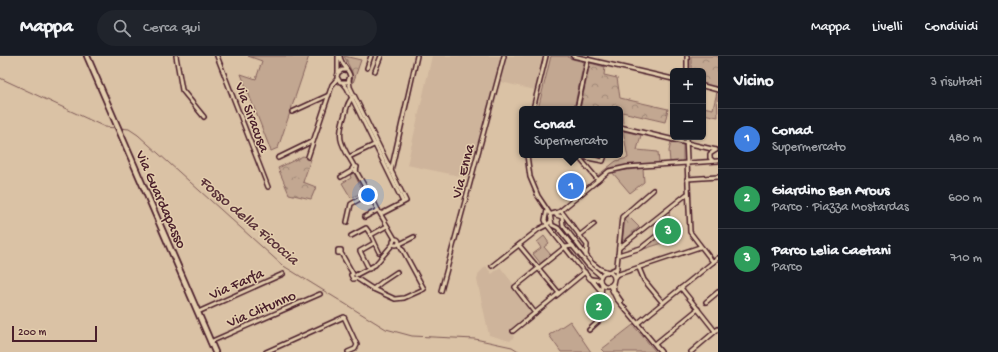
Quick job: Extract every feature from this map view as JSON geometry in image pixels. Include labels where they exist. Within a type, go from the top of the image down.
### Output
[{"type":"street","name":"Via Guardapasso","points":[[87,56],[215,352]]},
{"type":"street","points":[[176,56],[182,90],[204,116]]},
{"type":"street","name":"Via Siracusa","points":[[217,56],[268,187]]},
{"type":"street","points":[[367,68],[371,56]]},
{"type":"street","points":[[375,71],[381,56]]},
{"type":"street","points":[[391,172],[417,56]]},
{"type":"street","name":"Via Enna","points":[[441,291],[504,56]]},
{"type":"street","points":[[534,106],[546,56]]},
{"type":"street","points":[[574,56],[670,78]]},
{"type":"street","points":[[687,56],[687,68]]},
{"type":"street","points":[[337,57],[350,76],[349,80],[353,97]]},
{"type":"street","points":[[308,157],[333,84],[337,79],[337,57]]},
{"type":"street","points":[[578,106],[588,59]]},
{"type":"street","points":[[338,73],[342,70],[346,70]]},
{"type":"street","points":[[337,79],[343,83],[353,97],[404,202]]},
{"type":"street","points":[[343,83],[349,80]]},
{"type":"street","points":[[706,87],[718,90]]},
{"type":"street","points":[[292,112],[329,95]]},
{"type":"street","points":[[341,253],[355,276],[373,289],[397,300],[424,289],[398,240],[395,239],[368,194],[341,142],[339,133],[349,102],[353,97]]},
{"type":"street","points":[[623,128],[717,150]]},
{"type":"street","points":[[278,158],[313,141]]},
{"type":"street","points":[[686,142],[686,179],[690,232],[713,262]]},
{"type":"street","points":[[349,157],[375,144]]},
{"type":"street","points":[[375,144],[386,161],[404,202]]},
{"type":"street","points":[[713,161],[710,158],[710,154],[717,150]]},
{"type":"street","points":[[386,161],[394,157]]},
{"type":"street","points":[[527,158],[530,177],[538,196],[549,212],[553,226],[558,228],[601,280],[610,285],[615,297],[661,352]]},
{"type":"street","points":[[580,158],[598,180]]},
{"type":"street","points":[[587,158],[604,162],[605,158]]},
{"type":"street","points":[[492,266],[519,244],[547,225],[609,171],[627,167],[718,161]]},
{"type":"street","points":[[341,177],[354,169]]},
{"type":"street","points":[[686,179],[718,177]]},
{"type":"street","points":[[601,291],[610,285],[615,276],[624,215],[653,190]]},
{"type":"street","points":[[347,222],[351,204],[368,194]]},
{"type":"street","points":[[619,248],[687,194]]},
{"type":"street","points":[[381,214],[404,202]]},
{"type":"street","points":[[365,217],[378,210]]},
{"type":"street","points":[[549,212],[559,213],[579,236],[587,246],[586,256]]},
{"type":"street","points":[[549,212],[545,219],[547,225],[601,291]]},
{"type":"street","points":[[559,213],[563,219],[563,225],[586,256],[594,265],[615,276],[700,247]]},
{"type":"street","points":[[579,236],[594,224]]},
{"type":"street","points":[[558,228],[563,225]]},
{"type":"street","points":[[371,236],[388,226]]},
{"type":"street","points":[[351,236],[366,228],[379,252]]},
{"type":"street","points":[[618,255],[641,248],[665,229]]},
{"type":"street","points":[[393,244],[397,245],[414,237]]},
{"type":"street","points":[[355,276],[379,262],[393,244],[395,239]]},
{"type":"street","points":[[369,269],[360,251],[374,243]]},
{"type":"street","points":[[519,244],[559,293]]},
{"type":"street","points":[[579,245],[587,246]]},
{"type":"street","points":[[535,313],[515,287],[565,247],[573,246]]},
{"type":"street","points":[[638,323],[718,258]]},
{"type":"street","points":[[589,330],[611,310],[601,295],[601,280],[604,273],[617,268]]},
{"type":"street","points":[[639,268],[644,280],[663,303]]},
{"type":"street","points":[[373,289],[397,272]]},
{"type":"street","points":[[513,331],[585,272]]},
{"type":"street","name":"Via Farfa","points":[[198,312],[283,274]]},
{"type":"street","points":[[590,279],[601,280]]},
{"type":"street","points":[[681,288],[717,330],[690,352]]},
{"type":"street","points":[[706,302],[718,292]]},
{"type":"street","name":"Via Clitunno","points":[[210,342],[320,294]]},
{"type":"street","points":[[655,344],[698,309]]},
{"type":"street","points":[[266,352],[344,317],[357,345],[354,349],[348,352]]},
{"type":"shaded area","points":[[432,56],[542,56],[535,90],[501,82],[474,179],[407,165]]},
{"type":"shaded area","points":[[486,266],[492,274],[500,267],[515,286],[513,288],[532,312],[509,331],[514,337],[510,341],[489,335],[477,280],[479,273]]},
{"type":"green space","points":[[248,56],[309,56],[278,148],[271,151],[241,74],[256,79],[262,61]]},
{"type":"green space","points":[[344,56],[361,60],[353,83],[352,72]]},
{"type":"green space","points":[[551,56],[569,56],[569,58],[584,62],[575,106],[539,106]]},
{"type":"green space","points":[[691,56],[718,56],[718,88],[706,85],[706,68],[691,68]]},
{"type":"green space","points":[[590,63],[605,67],[604,75],[617,78],[620,98],[668,109],[665,122],[623,112],[623,106],[581,106]]},
{"type":"green space","points":[[717,92],[718,117],[706,115],[706,108],[713,109]]},
{"type":"green space","points":[[623,131],[641,135],[637,150],[658,152],[659,163],[610,169],[599,178],[597,176],[616,161],[628,158]]},
{"type":"green space","points":[[671,142],[683,145],[683,162],[670,162],[669,151]]},
{"type":"green space","points":[[303,156],[311,159],[303,182],[316,187],[311,199],[289,194],[278,168]]},
{"type":"green space","points":[[643,168],[644,182],[630,193],[612,172]]},
{"type":"green space","points":[[354,173],[363,192],[351,198],[342,183],[351,178],[350,175]]},
{"type":"green space","points":[[669,211],[671,233],[673,235],[677,232],[681,237],[641,250],[665,230],[658,220]]},
{"type":"green space","points":[[627,215],[639,227],[622,243],[625,218]]},
{"type":"green space","points":[[544,236],[549,243],[544,247],[551,255],[541,264],[533,254],[541,248],[537,242]]},
{"type":"green space","points":[[598,296],[609,310],[600,319],[589,305]]},
{"type":"green space","points":[[570,321],[591,352],[561,352],[549,335]]},
{"type":"green space","points":[[633,325],[656,352],[605,352],[602,349]]},
{"type":"waterway","name":"Fosso della Ficoccia","points":[[0,78],[105,127],[116,128]]},
{"type":"waterway","name":"Fosso della Ficoccia","points":[[120,128],[129,129],[138,135],[282,265],[386,329],[412,336],[475,339],[512,347],[520,352]]},
{"type":"place","name":"Conad","points":[[571,186]]},
{"type":"place","name":"Parco Lelia Caetani","points":[[668,231]]},
{"type":"place","name":"Giardino Ben Arous","points":[[599,307]]}]
